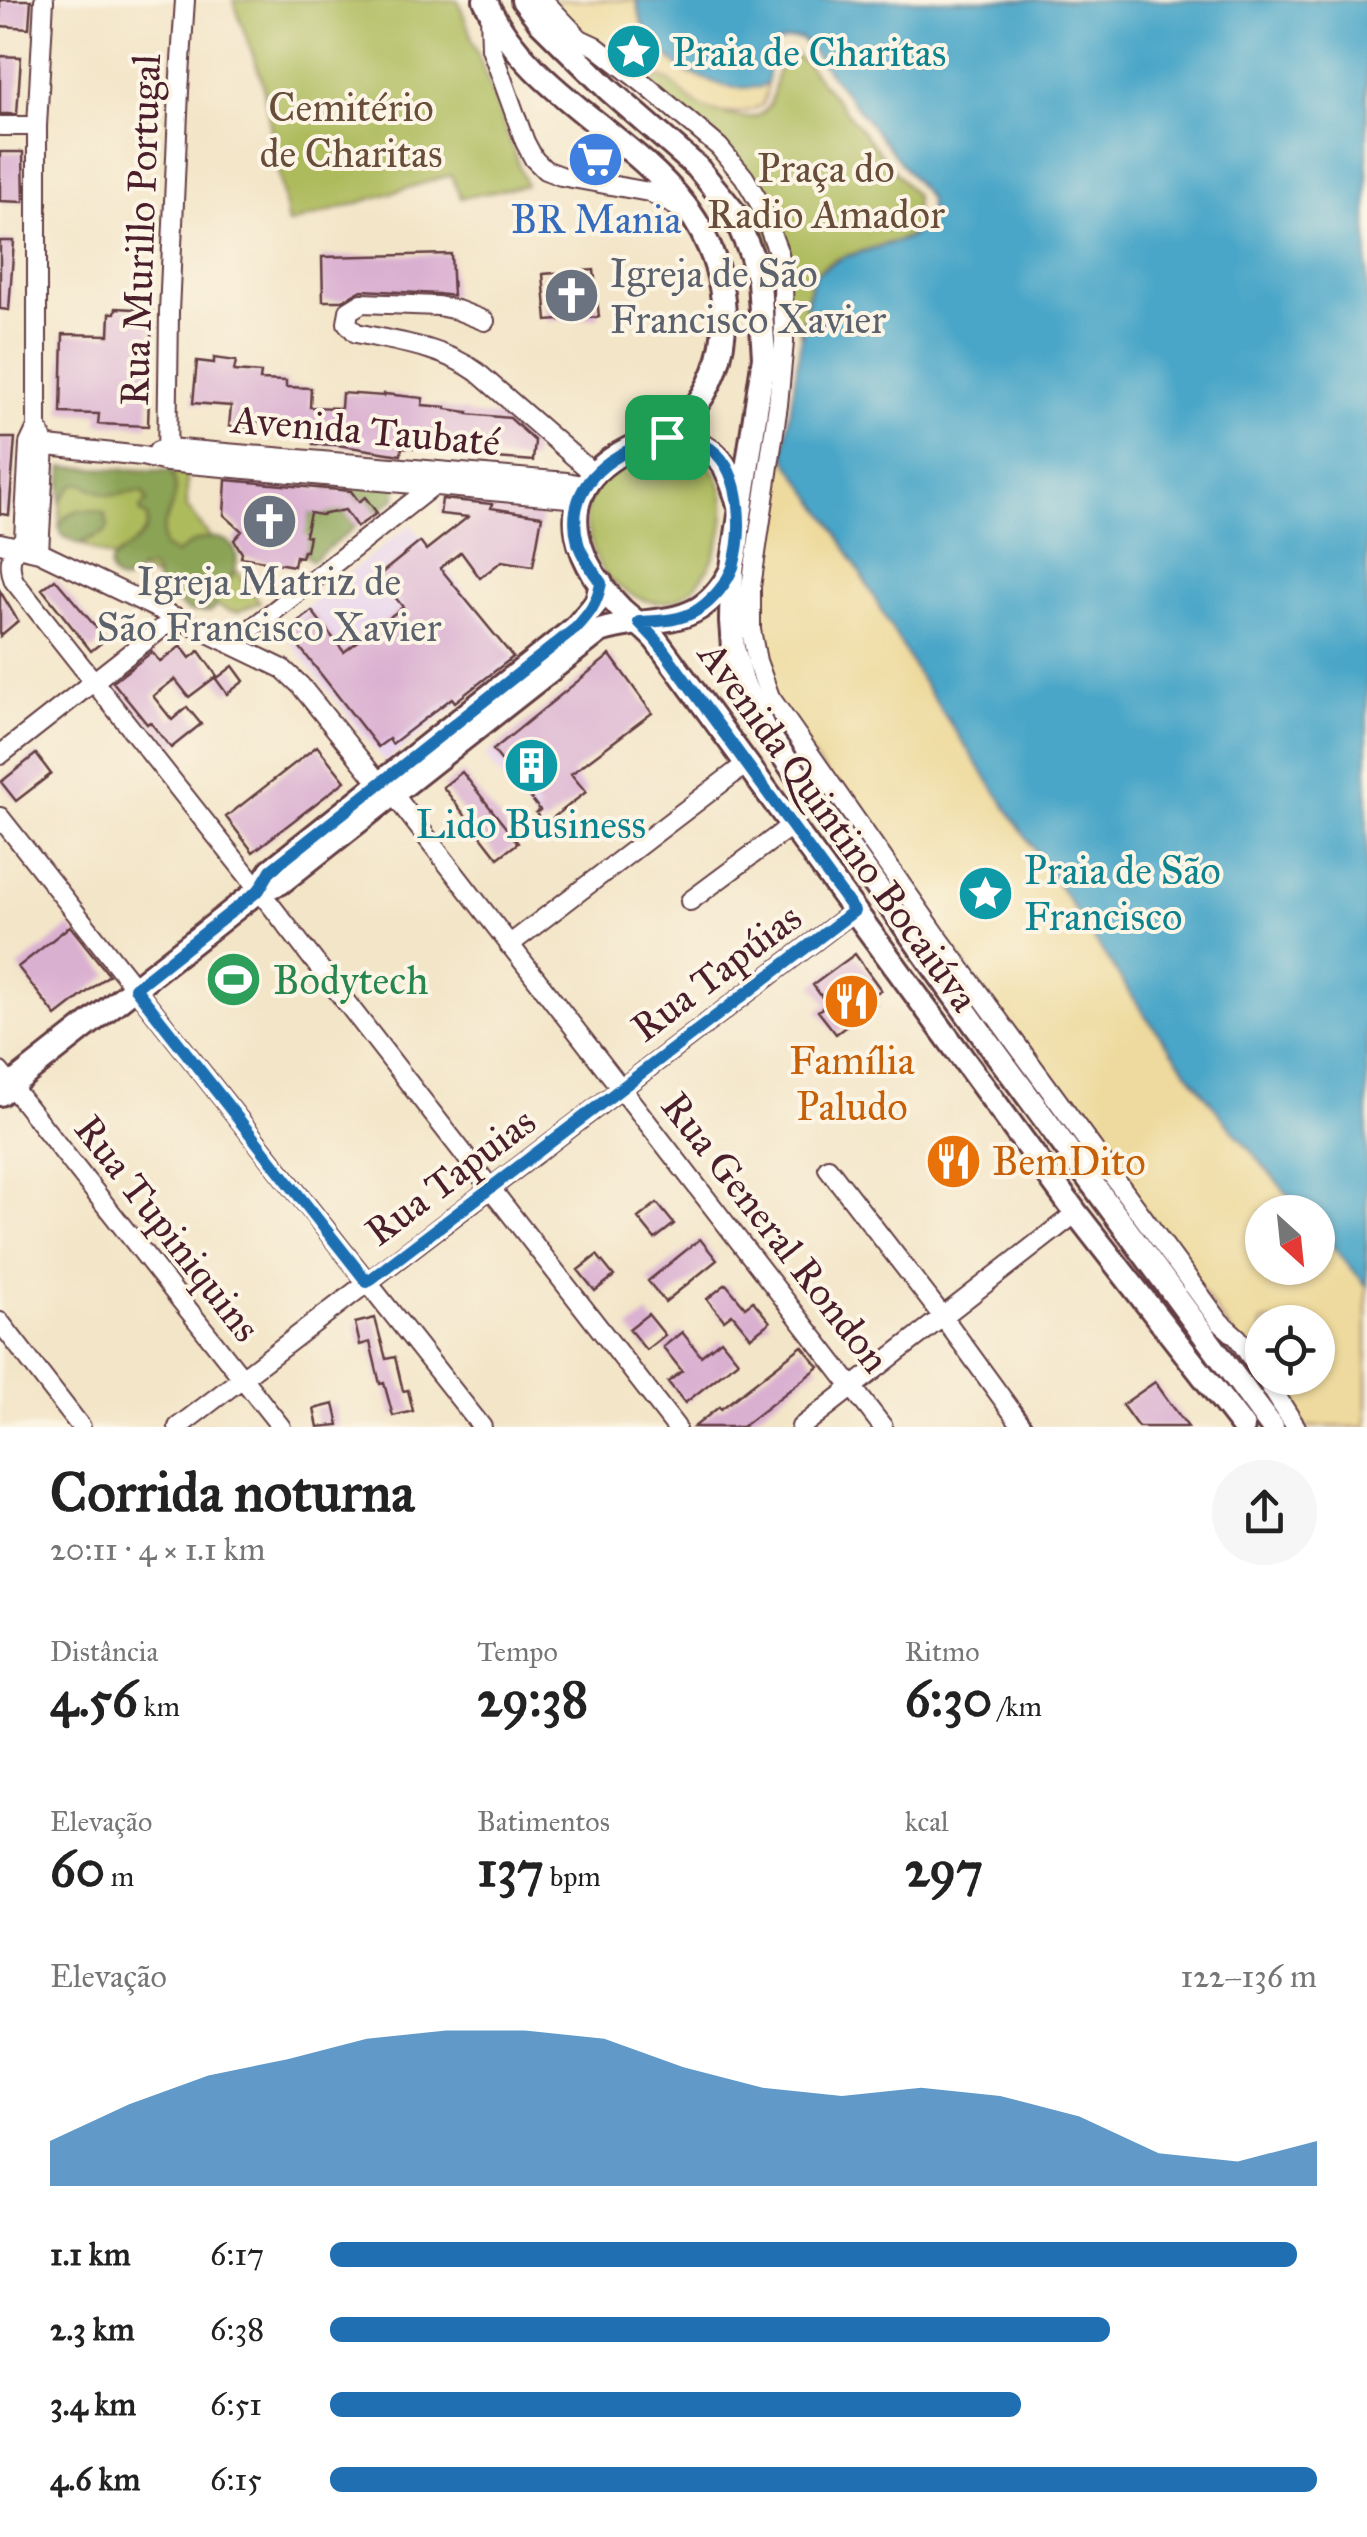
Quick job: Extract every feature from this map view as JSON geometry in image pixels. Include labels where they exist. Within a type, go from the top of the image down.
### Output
[{"type":"main road","name":"Avenida Quintino Bocaiúva","points":[[523,0],[560,43],[697,167],[732,212],[743,235],[758,281],[764,356],[732,568],[733,648],[742,682],[764,729],[976,1026],[1272,1427]]},
{"type":"main road","points":[[488,6],[528,64],[668,184],[707,242],[724,314],[724,342],[701,401],[667,437]]},
{"type":"main road","points":[[586,486],[610,460],[638,444],[667,437],[712,450],[724,465],[740,510]]},
{"type":"main road","name":"Avenida Quintino Bocaiúva","points":[[586,486],[576,524],[578,542],[601,583],[620,608],[656,640],[1076,1213],[1243,1427]]},
{"type":"main road","points":[[4,1084],[259,890],[271,870],[600,631],[688,616],[722,587],[732,568]]},
{"type":"main road","points":[[386,789],[576,628],[597,602],[601,583]]},
{"type":"street","points":[[39,552],[36,126],[44,0]]},
{"type":"street","name":"Rua Murillo Portugal","points":[[168,455],[169,312],[185,0]]},
{"type":"street","points":[[543,0],[580,39],[595,46],[720,147],[759,202],[774,240],[783,278],[784,342],[752,588],[751,630],[770,697],[952,955],[1220,1322],[1245,1348]]},
{"type":"street","points":[[488,6],[491,48],[534,159],[545,170],[562,176],[649,192],[693,217]]},
{"type":"street","points":[[0,126],[36,126]]},
{"type":"street","points":[[484,321],[438,306],[362,303],[349,311],[347,323],[356,333],[460,360],[477,372],[586,486]]},
{"type":"street","points":[[37,439],[24,538],[8,545],[14,580],[676,1427]]},
{"type":"street","name":"Avenida Taubaté","points":[[37,439],[142,456],[586,486]]},
{"type":"street","name":"Avenida Taubaté","points":[[168,455],[434,485],[586,486]]},
{"type":"street","points":[[232,644],[434,485]]},
{"type":"street","name":"Rua General Rondon","points":[[8,545],[39,552],[291,675],[510,945],[883,1427]]},
{"type":"street","points":[[0,754],[176,616]]},
{"type":"street","points":[[510,945],[746,764]]},
{"type":"street","points":[[0,818],[482,1427]]},
{"type":"street","points":[[690,902],[792,825]]},
{"type":"street","name":"Rua Tapúias","points":[[621,1089],[854,911]]},
{"type":"street","name":"Rua Tupiniquins","points":[[4,1084],[282,1427]]},
{"type":"street","name":"Rua Tapuias","points":[[178,1427],[621,1089]]},
{"type":"street","points":[[828,1168],[1023,1427]]},
{"type":"street","points":[[801,1427],[1076,1213]]},
{"type":"street","points":[[0,1322],[74,1425]]},
{"type":"street","points":[[1276,1395],[1296,1427]]},
{"type":"shaded area","points":[[411,524],[517,659],[385,762],[282,632],[283,625]]},
{"type":"shaded area","points":[[531,721],[587,791],[541,827],[485,756]]},
{"type":"green space","name":"Cemitério de Charitas","points":[[233,0],[458,0],[526,185],[461,198],[451,175],[288,224],[262,80]]},
{"type":"green space","name":"Praça do Radio Amador","points":[[795,53],[915,196],[916,225],[922,229],[839,258],[819,270],[808,293],[801,339],[798,324],[784,302],[783,278],[744,177],[649,87],[658,77],[702,107],[736,116],[757,116],[771,102],[780,63]]},
{"type":"green space","points":[[649,445],[683,448],[698,454],[718,479],[724,505],[723,526],[708,569],[680,598],[661,602],[634,596],[606,575],[594,551],[586,519],[603,470]]},
{"type":"green space","points":[[63,467],[187,473],[187,507],[260,602],[238,612],[229,611],[63,536],[59,527]]},
{"type":"green space","points":[[63,467],[171,471],[175,492],[164,527],[164,547],[176,554],[208,538],[221,539],[236,554],[236,566],[216,596],[215,608],[210,612],[187,611],[162,590],[150,567],[140,569],[128,580],[117,580],[110,568],[112,561],[146,527],[147,517],[140,508],[147,501],[143,492],[109,495],[78,484],[60,503]]},
{"type":"green space","points":[[367,468],[385,474],[395,485],[396,498],[377,513],[365,497],[359,502],[343,481],[330,490],[314,475],[320,471]]},
{"type":"green space","points":[[341,509],[355,527],[312,561],[299,550],[306,551],[302,535],[310,513]]},
{"type":"green space","points":[[78,510],[105,514],[105,532],[79,544],[63,536],[59,527],[67,515]]},
{"type":"sand","name":"Praia de Charitas","points":[[543,0],[636,0],[644,34],[684,72],[725,86],[760,87],[767,82],[762,105],[738,113],[722,113],[698,105],[664,79],[658,77],[648,87]]},
{"type":"sand","name":"Praia de São Francisco","points":[[784,451],[789,464],[831,522],[920,678],[1145,1015],[1222,1117],[1289,1195],[1245,1195],[1245,1285],[1335,1285],[1335,1249],[1367,1286],[1367,1427],[1296,1427],[1276,1395],[1335,1395],[1335,1305],[1245,1305],[1245,1351],[770,697],[751,587],[768,556]]},
{"type":"water","points":[[636,0],[1367,0],[1367,1286],[1335,1249],[1335,1195],[1289,1195],[1222,1117],[1145,1015],[920,678],[831,522],[789,464],[784,451],[815,274],[842,258],[909,238],[930,219],[929,199],[801,39],[776,45],[767,82],[760,87],[738,88],[683,71],[645,33]]},
{"type":"building","points":[[0,0],[31,0],[29,28],[0,26]]},
{"type":"building","points":[[0,56],[21,57],[17,114],[0,114]]},
{"type":"building","name":"BR Mania","points":[[587,138],[619,163],[611,172],[590,169],[573,156]]},
{"type":"building","points":[[0,152],[23,152],[24,202],[0,201]]},
{"type":"building","points":[[0,241],[14,241],[9,310],[0,309]]},
{"type":"building","points":[[451,254],[453,296],[362,290],[342,301],[323,301],[322,257]]},
{"type":"building","name":"Igreja de São Francisco Xavier","points":[[594,270],[599,317],[547,321],[543,274]]},
{"type":"building","points":[[116,308],[152,310],[148,426],[98,424],[99,414],[61,413],[63,334],[109,335],[110,313],[115,313]]},
{"type":"building","points":[[214,358],[236,361],[234,371],[261,373],[260,380],[286,381],[286,387],[311,388],[310,407],[341,408],[342,393],[384,394],[423,398],[422,405],[467,414],[510,418],[535,441],[533,461],[472,456],[472,452],[444,449],[446,439],[417,437],[416,448],[402,447],[401,455],[313,444],[314,425],[256,421],[255,428],[229,426],[231,406],[193,403],[197,361],[214,363]]},
{"type":"building","points":[[0,438],[15,438],[9,515],[0,514]]},
{"type":"building","name":"Igreja Matriz de São Francisco Xavier","points":[[226,480],[351,491],[359,502],[365,497],[377,513],[357,527],[345,510],[310,513],[306,551],[301,557],[296,556],[294,566],[241,557],[234,540],[242,531],[224,515]]},
{"type":"building","points":[[442,499],[492,504],[491,508],[542,516],[533,566],[502,561],[480,578],[461,552],[440,568],[513,657],[392,744],[389,739],[378,747],[287,631],[312,611],[344,652],[403,607],[378,576],[420,542],[426,550],[468,517],[440,514]]},
{"type":"building","points":[[55,579],[106,639],[91,651],[42,589]]},
{"type":"building","points":[[0,591],[18,621],[0,636]]},
{"type":"building","points":[[181,646],[190,658],[199,651],[217,676],[189,697],[175,679],[153,696],[172,720],[187,707],[201,724],[171,748],[113,682],[152,652],[160,662]]},
{"type":"building","points":[[610,655],[652,713],[571,774],[586,792],[545,824],[536,813],[540,810],[493,750]]},
{"type":"building","points":[[233,666],[244,681],[227,694],[216,679]]},
{"type":"building","points":[[317,746],[345,781],[253,852],[226,817]]},
{"type":"building","points":[[36,754],[51,774],[16,801],[1,782]]},
{"type":"building","points":[[462,772],[518,843],[498,858],[443,787]]},
{"type":"building","points":[[70,926],[109,975],[56,1016],[18,967]]},
{"type":"building","points":[[855,954],[881,990],[870,997],[876,1004],[836,1034],[818,1011],[827,1004],[813,985]]},
{"type":"building","points":[[657,1203],[674,1224],[655,1239],[638,1218]]},
{"type":"building","points":[[700,1239],[717,1260],[665,1302],[648,1281]]},
{"type":"building","points":[[597,1255],[614,1276],[595,1291],[578,1270]]},
{"type":"building","points":[[726,1284],[745,1307],[753,1301],[770,1322],[751,1337],[732,1314],[724,1320],[707,1299]]},
{"type":"building","points":[[648,1314],[665,1335],[646,1350],[629,1329]]},
{"type":"building","points":[[375,1318],[386,1359],[395,1357],[403,1391],[408,1390],[413,1411],[393,1416],[370,1342],[360,1345],[355,1323]]},
{"type":"building","points":[[682,1332],[701,1356],[721,1340],[738,1361],[685,1403],[668,1382],[682,1371],[663,1347]]},
{"type":"building","points":[[802,1346],[819,1367],[742,1427],[694,1427],[721,1409]]},
{"type":"building","points":[[1155,1382],[1188,1427],[1138,1427],[1122,1405]]},
{"type":"building","points":[[334,1404],[339,1425],[318,1427],[314,1409]]},
{"type":"place","name":"Praia de Charitas","points":[[633,52]]},
{"type":"place","name":"BR Mania","points":[[596,160]]},
{"type":"place","name":"Igreja de São Francisco Xavier","points":[[571,296]]},
{"type":"place","name":"Igreja Matriz de São Francisco Xavier","points":[[269,522]]},
{"type":"place","name":"Lido Business","points":[[531,765]]},
{"type":"place","name":"Praia de São Francisco","points":[[985,893]]},
{"type":"place","name":"Bodytech","points":[[234,980]]},
{"type":"place","name":"Família Paludo","points":[[852,1001]]},
{"type":"place","name":"BemDito","points":[[953,1161]]},
{"type":"route","points":[[667,437],[712,450],[724,465],[740,510],[736,544],[732,568],[724,583],[701,608],[688,616],[639,622],[854,911],[367,1282],[135,988],[259,890],[271,870],[588,616],[597,602],[601,583],[578,542],[580,495],[594,474],[610,460],[638,444],[667,437]]}]
